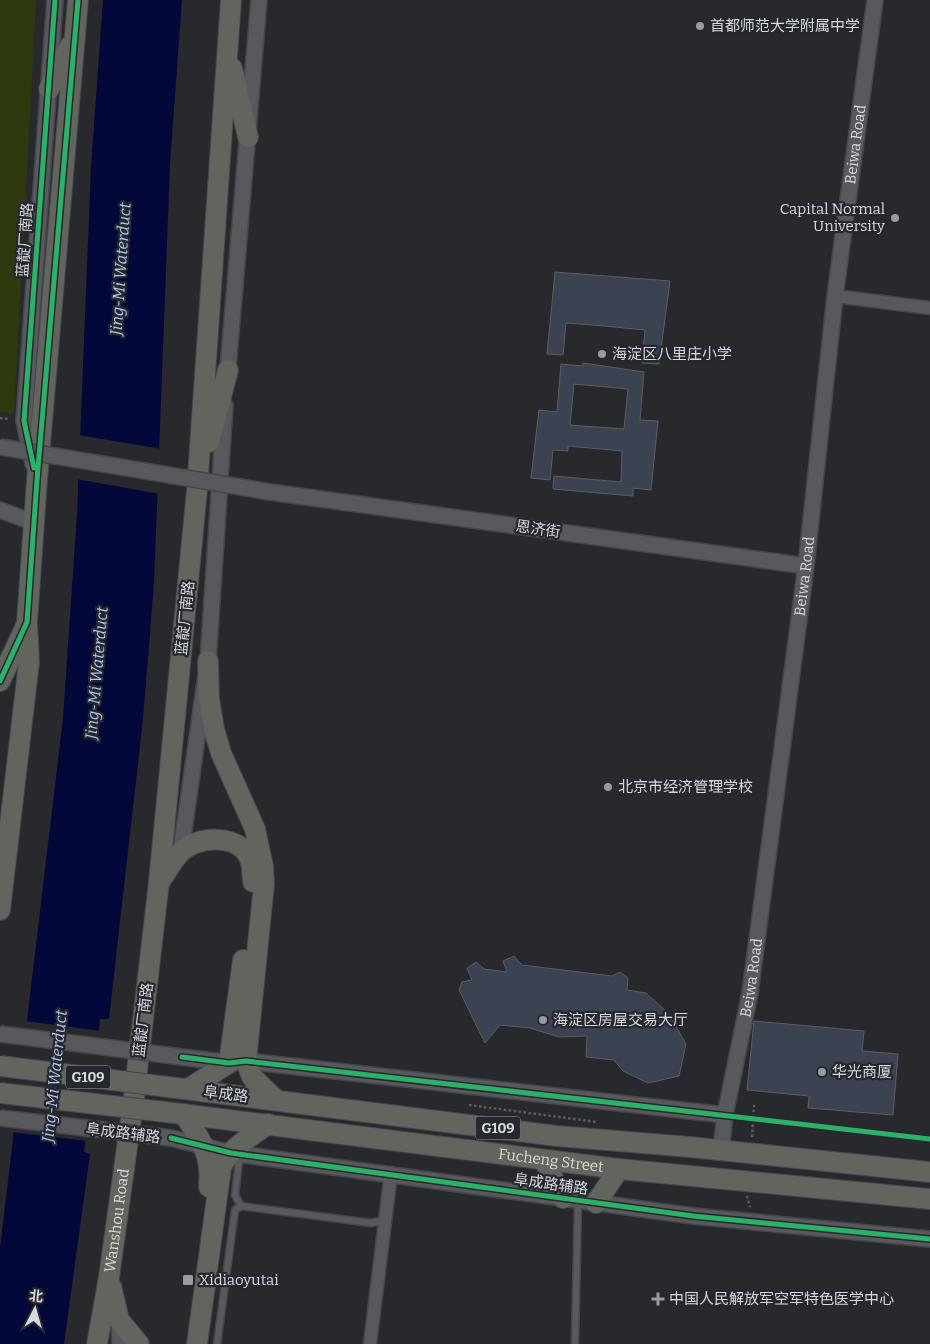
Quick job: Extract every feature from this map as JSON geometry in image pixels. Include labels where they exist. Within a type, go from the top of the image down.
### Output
[{"type":"highway","name":"蓝靛厂南路","points":[[0,910],[3,848],[30,662],[28,622],[37,480],[78,0]]},
{"type":"highway","name":"蓝靛厂南路","points":[[134,1097],[159,882],[197,490],[231,0]]},
{"type":"highway","points":[[49,89],[76,35]]},
{"type":"highway","points":[[227,47],[248,137]]},
{"type":"highway","points":[[197,490],[228,370]]},
{"type":"highway","points":[[0,681],[28,622]]},
{"type":"highway","points":[[208,661],[209,699],[218,745],[255,829],[262,854],[264,884],[237,1062]]},
{"type":"highway","points":[[159,882],[181,851],[198,842],[213,839],[227,840],[240,846],[252,864],[253,884],[237,1062]]},
{"type":"highway","points":[[182,1089],[237,1062]]},
{"type":"highway","points":[[237,1062],[276,1100]]},
{"type":"highway","name":"G109","points":[[0,1066],[182,1089]]},
{"type":"highway","name":"阜成路","points":[[182,1089],[276,1100]]},
{"type":"highway","name":"G109","points":[[0,1093],[179,1113]]},
{"type":"highway","name":"Wanshou Road","points":[[97,1344],[109,1277],[134,1097]]},
{"type":"highway","name":"Fucheng Street","points":[[276,1100],[557,1136],[721,1150],[930,1172]]},
{"type":"highway","points":[[179,1113],[204,1145],[210,1172],[193,1326],[187,1344]]},
{"type":"highway","name":"Fucheng Street","points":[[179,1113],[619,1169],[930,1199]]},
{"type":"highway","points":[[197,1344],[221,1168],[224,1159],[268,1124]]},
{"type":"highway","points":[[544,1160],[579,1200],[619,1169]]},
{"type":"highway","points":[[109,1277],[119,1320],[138,1344]]},
{"type":"street","name":"蓝靛厂南路","points":[[37,480],[24,421],[55,0]]},
{"type":"street","name":"蓝靛厂南路","points":[[181,851],[208,661],[228,370],[259,0]]},
{"type":"street","name":"Beiwa Road","points":[[721,1150],[725,1115],[750,993],[806,566],[835,296],[875,0]]},
{"type":"street","points":[[835,296],[930,308]]},
{"type":"street","name":"恩济街","points":[[0,447],[270,492],[806,566]]},
{"type":"street","points":[[0,510],[35,523]]},
{"type":"street","points":[[0,1034],[182,1057],[725,1115]]},
{"type":"street","name":"阜成路辅路","points":[[0,1118],[171,1138],[232,1153],[579,1200],[756,1223],[930,1239]]},
{"type":"street","points":[[370,1344],[390,1174]]},
{"type":"street","points":[[119,1320],[120,1344]]},
{"type":"lane","points":[[232,1153],[239,1161],[235,1195],[241,1206]]},
{"type":"lane","points":[[575,1344],[579,1200]]},
{"type":"lane","points":[[217,1344],[235,1210],[241,1206],[371,1224],[381,1221],[386,1214]]},
{"type":"path","points":[[469,1105],[597,1122]]},
{"type":"path","points":[[725,1115],[764,1120]]},
{"type":"green space","points":[[0,0],[36,0],[14,414],[0,412]]},
{"type":"water","name":"Jing-Mi Waterduct","points":[[103,0],[182,0],[170,164],[154,584],[143,719],[109,1019],[100,1019],[84,1152],[90,1154],[64,1344],[0,1344],[0,1248],[63,718],[77,514],[91,167]]},
{"type":"pier","points":[[78,435],[162,449],[160,494],[76,479]]},
{"type":"pier","points":[[25,1021],[101,1031],[88,1141],[11,1132]]},
{"type":"building","points":[[555,272],[670,281],[659,364],[642,363],[645,330],[605,326],[566,323],[563,355],[547,354]]},
{"type":"building","points":[[583,363],[644,372],[640,420],[658,421],[651,490],[633,488],[633,496],[553,489],[554,476],[621,482],[622,451],[568,446],[568,451],[553,450],[550,480],[531,478],[539,410],[557,412],[561,364],[583,366]],"holes":[[[574,384],[628,389],[624,429],[570,425]]]},
{"type":"building","points":[[514,956],[522,965],[612,976],[620,972],[628,978],[627,990],[646,993],[668,1013],[686,1044],[679,1076],[648,1083],[623,1071],[614,1060],[586,1057],[587,1036],[559,1037],[530,1028],[500,1025],[485,1043],[459,990],[462,982],[472,980],[467,968],[476,962],[484,969],[507,972],[503,961]]},
{"type":"building","name":"华光商厦","points":[[754,1021],[864,1031],[862,1051],[898,1054],[893,1115],[808,1108],[809,1096],[747,1090]]},
{"type":"cycle path","points":[[34,468],[24,421],[55,0]]},
{"type":"cycle path","points":[[0,681],[27,622],[37,480],[78,0]]},
{"type":"cycle path","points":[[182,1057],[229,1063],[246,1061],[930,1139]]},
{"type":"cycle path","points":[[171,1138],[231,1153],[693,1216],[930,1239]]},
{"type":"place","name":"首都师范大学附属中学","points":[[700,26]]},
{"type":"place","name":"Capital Normal University","points":[[895,218]]},
{"type":"place","name":"海淀区八里庄小学","points":[[602,354]]},
{"type":"place","name":"北京市经济管理学校","points":[[608,787]]},
{"type":"place","name":"海淀区房屋交易大厅","points":[[543,1020]]},
{"type":"place","name":"华光商厦","points":[[822,1072]]},
{"type":"place","name":"Xidiaoyutai","points":[[188,1280]]},
{"type":"place","name":"中国人民解放军空军特色医学中心","points":[[658,1299]]}]
